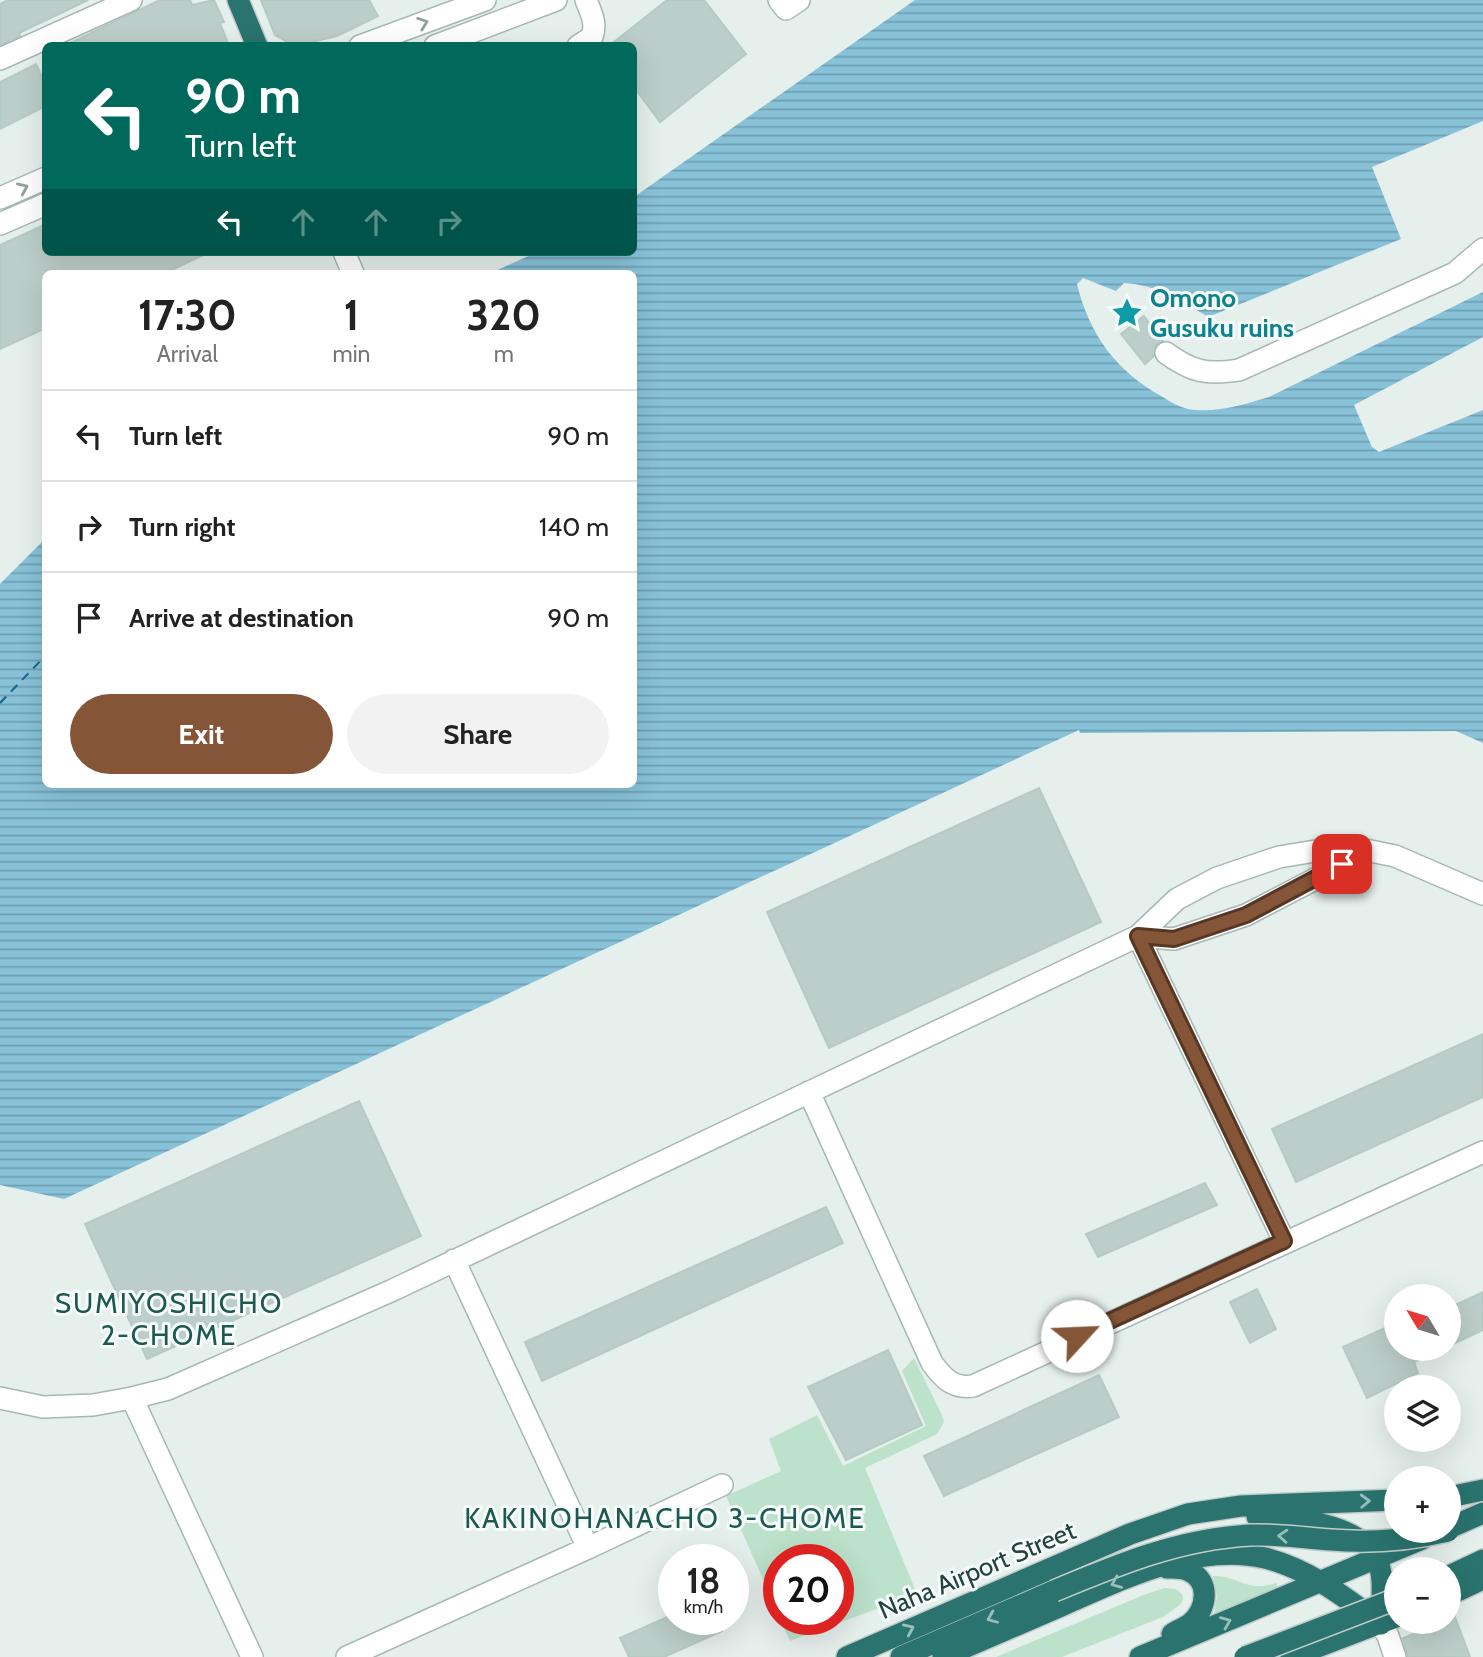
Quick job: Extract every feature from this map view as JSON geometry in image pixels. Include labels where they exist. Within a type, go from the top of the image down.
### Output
[{"type":"highway","points":[[237,0],[255,42]]},
{"type":"highway","points":[[1461,1495],[1483,1490]]},
{"type":"highway","points":[[1130,1534],[1188,1514],[1241,1506],[1384,1500]]},
{"type":"highway","points":[[1461,1524],[1483,1513]]},
{"type":"highway","points":[[1130,1534],[1210,1520],[1264,1517],[1329,1526],[1349,1534],[1376,1558],[1384,1594]]},
{"type":"highway","points":[[1461,1527],[1483,1522]]},
{"type":"highway","name":"Naha Airport Street","points":[[847,1657],[1130,1534]]},
{"type":"highway","points":[[901,1657],[1136,1557],[1197,1540],[1253,1535],[1384,1540]]},
{"type":"highway","points":[[1140,1657],[1412,1543]]},
{"type":"highway","points":[[943,1657],[1107,1586],[1200,1557],[1241,1554],[1268,1559],[1321,1582],[1384,1618]]},
{"type":"highway","points":[[1461,1570],[1483,1560]]},
{"type":"highway","points":[[1130,1657],[1191,1623],[1205,1602],[1203,1588],[1191,1572],[1180,1568],[1158,1568]]},
{"type":"highway","points":[[1461,1589],[1483,1579]]},
{"type":"highway","points":[[1245,1657],[1384,1604]]},
{"type":"highway","points":[[1291,1657],[1384,1623]]},
{"type":"street","points":[[371,42],[485,0]]},
{"type":"street","points":[[446,42],[556,0]]},
{"type":"street","points":[[584,42],[592,37],[595,23],[586,0]]},
{"type":"street","points":[[779,0],[786,9],[799,0]]},
{"type":"street","points":[[0,59],[117,3]]},
{"type":"street","points":[[0,198],[42,180]]},
{"type":"street","points":[[0,224],[42,206]]},
{"type":"street","points":[[1166,353],[1180,363],[1203,372],[1239,370],[1455,272],[1483,250]]},
{"type":"street","points":[[0,1398],[43,1407],[93,1405],[168,1389],[211,1372],[393,1290],[1138,936],[1177,899],[1217,878],[1279,857],[1346,846],[1395,856],[1483,894]]},
{"type":"street","points":[[1138,936],[1174,939],[1246,915],[1369,851]]},
{"type":"street","points":[[1138,936],[1284,1241]]},
{"type":"street","points":[[809,1092],[932,1363],[940,1374],[961,1388],[973,1386],[1483,1152]]},
{"type":"street","points":[[454,1260],[588,1548]]},
{"type":"street","points":[[132,1398],[252,1657]]},
{"type":"street","points":[[347,1657],[722,1485]]},
{"type":"street","points":[[1388,1634],[1395,1657]]},
{"type":"green space","points":[[914,1358],[944,1422],[937,1434],[865,1468],[917,1594],[854,1617],[854,1544],[763,1544],[763,1579],[726,1496],[781,1471],[769,1439],[817,1415],[843,1466],[926,1426],[902,1371]]},
{"type":"green space","points":[[1213,1576],[1257,1586],[1276,1583],[1278,1588],[1214,1615],[1217,1596]]},
{"type":"green space","points":[[1165,1588],[1176,1589],[1183,1599],[1181,1604],[1163,1617],[1062,1657],[996,1657],[1146,1594]]},
{"type":"green space","points":[[787,1635],[806,1635],[790,1641]]},
{"type":"water","points":[[915,0],[1483,0],[1483,121],[1372,167],[1401,239],[1208,317],[1178,299],[1136,284],[1124,283],[1116,291],[1083,278],[1077,284],[1097,335],[1118,363],[1145,386],[1173,403],[1196,410],[1233,407],[1269,397],[1483,292],[1483,337],[1354,405],[1372,447],[1379,452],[1483,410],[1483,743],[1456,731],[1080,733],[1079,730],[64,1199],[0,1185],[0,584],[42,542],[42,788],[637,788],[637,270],[498,270],[528,256],[637,256],[637,195]]},
{"type":"building","points":[[8,0],[88,0],[0,45],[0,4]]},
{"type":"building","points":[[160,0],[190,0],[192,5],[214,0],[224,22],[220,23],[227,42],[72,42]]},
{"type":"building","points":[[261,0],[369,0],[378,16],[337,36],[312,42],[288,42],[275,35]]},
{"type":"building","points":[[667,0],[704,0],[746,54],[660,122],[637,91],[637,42],[614,42]]},
{"type":"building","points":[[36,64],[42,77],[42,108],[0,129],[0,82]]},
{"type":"building","points":[[42,226],[42,256],[201,256],[171,270],[42,270],[42,330],[0,349],[0,245]]},
{"type":"building","points":[[1144,316],[1163,341],[1156,345],[1154,356],[1145,364],[1121,334]]},
{"type":"building","points":[[1039,788],[1101,922],[829,1048],[767,912]]},
{"type":"building","points":[[1483,1034],[1483,1097],[1296,1182],[1272,1129]]},
{"type":"building","points":[[359,1101],[421,1236],[147,1359],[85,1224]]},
{"type":"building","points":[[1205,1183],[1217,1205],[1098,1257],[1086,1234]]},
{"type":"building","points":[[826,1207],[843,1243],[542,1381],[525,1342]]},
{"type":"building","points":[[1257,1289],[1276,1329],[1250,1343],[1230,1302]]},
{"type":"building","points":[[1483,1292],[1483,1330],[1461,1340],[1461,1302]]},
{"type":"building","points":[[1384,1328],[1384,1362],[1414,1362],[1418,1373],[1384,1375],[1384,1390],[1367,1398],[1343,1347]]},
{"type":"building","points":[[888,1350],[922,1425],[846,1460],[808,1387]]},
{"type":"building","points":[[1099,1375],[1119,1417],[944,1496],[924,1456]]},
{"type":"building","points":[[658,1621],[658,1635],[713,1635],[664,1657],[629,1657],[620,1638]]},
{"type":"building","points":[[1461,1633],[1470,1657],[1408,1657],[1403,1638],[1413,1634]]},
{"type":"ferry route","points":[[0,703],[42,659]]},
{"type":"place","name":"Omono Gusuku ruins","points":[[1127,313]]},
{"type":"district","name":"SUMIYOSHICHO 2-CHOME","points":[[169,1319]]},
{"type":"district","name":"KAKINOHANACHO 3-CHOME","points":[[665,1518]]},
{"type":"route","points":[[1077,1336],[1284,1241],[1138,936],[1174,939],[1246,915],[1342,864]]}]
